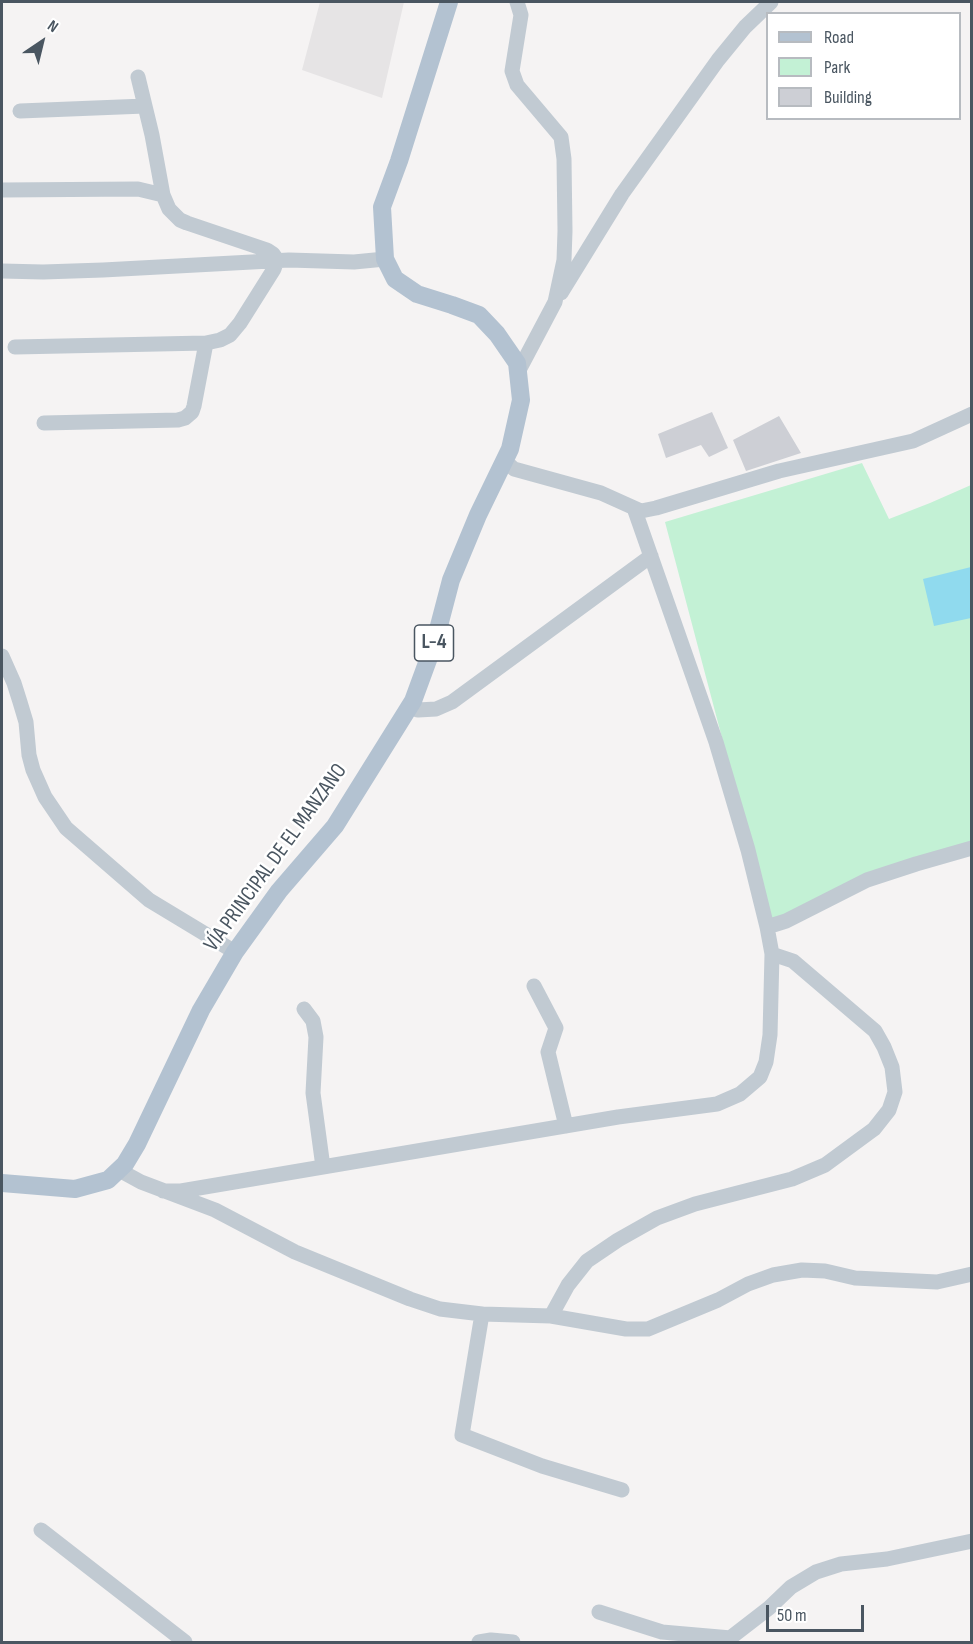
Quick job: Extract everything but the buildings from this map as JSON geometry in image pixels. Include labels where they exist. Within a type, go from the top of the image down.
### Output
[{"type":"main road","points":[[384,259],[382,207],[449,2]]},
{"type":"main road","name":"VÍA PRINCIPAL DE EL MANZANO","points":[[2,1183],[75,1189],[108,1180],[125,1164],[137,1144],[201,1010],[235,952],[279,891],[335,826],[413,701],[435,641],[451,580],[478,515],[510,449],[521,400],[517,363],[497,334],[479,315],[417,294],[394,279],[384,259]]},
{"type":"street","points":[[517,2],[521,15],[512,71],[517,85],[561,137],[564,159],[564,260],[555,302]]},
{"type":"street","points":[[518,372],[555,302],[622,194],[718,60],[745,27],[771,2]]},
{"type":"street","points":[[138,77],[163,195],[169,209],[180,220],[261,248],[273,254],[277,260]]},
{"type":"street","points":[[20,111],[145,106]]},
{"type":"street","points":[[2,190],[138,189],[163,195]]},
{"type":"street","points":[[2,270],[43,272],[277,260],[354,262],[384,259]]},
{"type":"street","points":[[15,347],[206,343],[220,340],[230,335],[240,323],[268,280],[277,260]]},
{"type":"street","points":[[44,423],[185,418],[192,412],[194,406],[206,343]]},
{"type":"street","points":[[510,449],[505,461],[514,469],[601,493],[641,511],[779,471],[913,441],[972,414]]},
{"type":"street","points":[[163,1191],[181,1191],[618,1117],[717,1104],[740,1094],[760,1077],[766,1062],[770,1035],[772,954],[767,927],[748,850],[716,742],[634,508]]},
{"type":"street","points":[[413,701],[418,710],[436,709],[452,702],[651,556]]},
{"type":"street","points":[[2,656],[26,722],[28,755],[33,770],[45,797],[66,828],[149,900],[235,952]]},
{"type":"street","points":[[767,927],[786,921],[867,880],[972,848]]},
{"type":"street","points":[[551,1316],[568,1285],[587,1262],[618,1240],[657,1218],[686,1207],[792,1179],[825,1165],[874,1129],[888,1110],[895,1092],[892,1067],[875,1031],[793,961],[772,954]]},
{"type":"street","points":[[534,986],[556,1028],[548,1052],[566,1126]]},
{"type":"street","points":[[304,1009],[313,1022],[316,1037],[313,1093],[323,1167]]},
{"type":"street","points":[[119,1170],[141,1182],[215,1210],[295,1252],[440,1309],[482,1314],[551,1316],[626,1329],[648,1329],[718,1300],[748,1284],[773,1275],[802,1270],[825,1271],[855,1278],[937,1282],[972,1274]]},
{"type":"street","points":[[482,1314],[462,1435],[542,1466],[622,1490]]},
{"type":"street","points":[[40,1530],[185,1642]]},
{"type":"street","points":[[599,1612],[662,1632],[728,1640],[769,1608],[791,1587],[816,1572],[841,1564],[887,1559],[972,1541]]},
{"type":"street","points":[[479,1642],[491,1640],[513,1642]]},
{"type":"shaded area","points":[[320,2],[404,2],[382,98],[302,70]]},
{"type":"green space","points":[[862,463],[889,519],[971,485],[971,845],[764,925],[749,840],[665,522]]},
{"type":"water","points":[[971,567],[971,618],[934,626],[923,579]]}]
